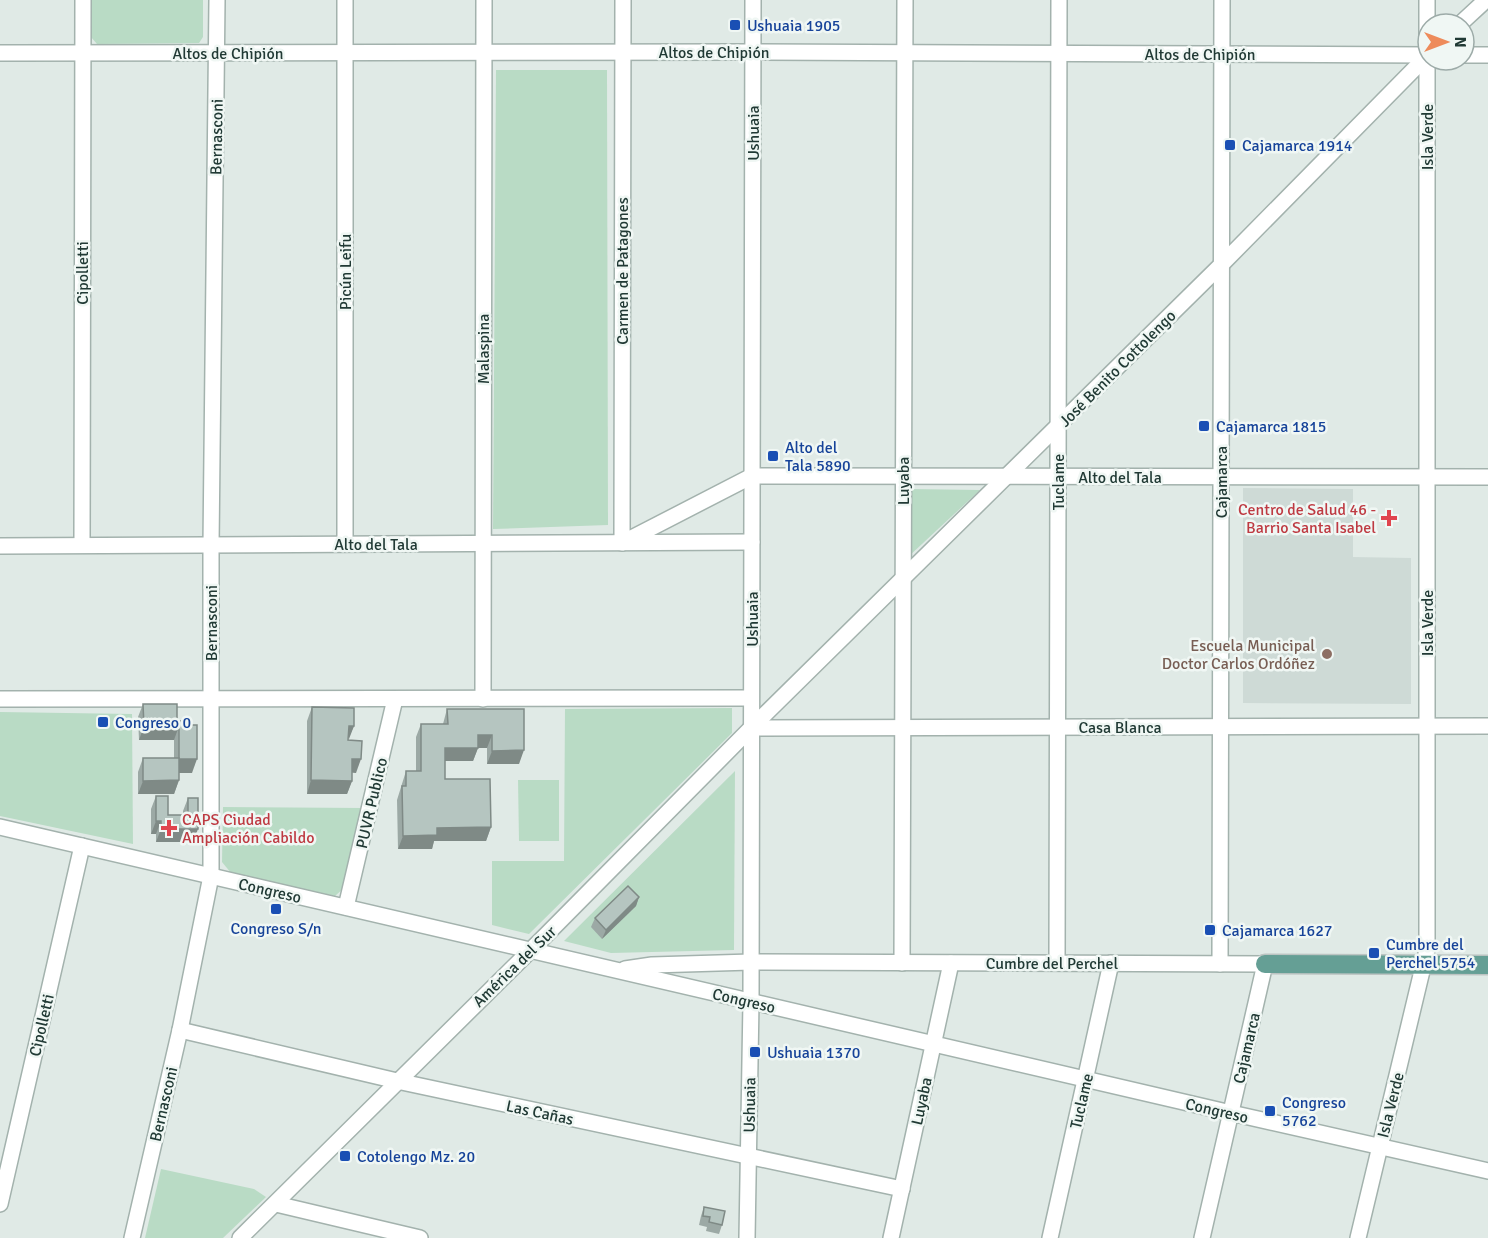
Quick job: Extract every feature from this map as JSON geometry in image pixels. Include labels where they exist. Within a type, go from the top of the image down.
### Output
[{"type":"main road","name":"Cumbre del Perchel","points":[[1265,964],[1488,965]]},
{"type":"street","name":"Cipolletti","points":[[82,545],[83,0]]},
{"type":"street","name":"Bernasconi","points":[[132,1238],[180,1030],[211,876],[211,545],[217,0]]},
{"type":"street","name":"Picún Leifu","points":[[345,0],[345,544]]},
{"type":"street","name":"Malaspina","points":[[483,699],[484,0]]},
{"type":"street","name":"Carmen de Patagones","points":[[622,543],[623,0]]},
{"type":"street","name":"Ushuaia","points":[[747,1238],[751,1002],[753,0]]},
{"type":"street","name":"Luyaba","points":[[902,963],[905,0]]},
{"type":"street","name":"Tuclame","points":[[1057,963],[1059,0]]},
{"type":"street","name":"Cajamarca","points":[[1220,964],[1222,0]]},
{"type":"street","points":[[1473,12],[1486,0]]},
{"type":"street","name":"Altos de Chipión","points":[[0,53],[753,52],[1416,55]]},
{"type":"street","name":"José Benito Cottolengo","points":[[751,728],[1223,263],[1416,67]]},
{"type":"street","name":"Isla Verde","points":[[1358,1238],[1427,950],[1428,72]]},
{"type":"street","points":[[622,543],[752,476]]},
{"type":"street","name":"Alto del Tala","points":[[752,476],[1488,477]]},
{"type":"street","name":"Alto del Tala","points":[[0,546],[752,542]]},
{"type":"street","points":[[0,699],[751,698]]},
{"type":"street","name":"PUVR Publico","points":[[346,907],[395,699]]},
{"type":"street","name":"Casa Blanca","points":[[751,728],[1488,726]]},
{"type":"street","name":"América del Sur","points":[[240,1238],[751,728]]},
{"type":"street","name":"Congreso","points":[[0,826],[933,1045],[1488,1170]]},
{"type":"street","name":"Cipolletti","points":[[0,1204],[82,846]]},
{"type":"street","name":"Cumbre del Perchel","points":[[616,970],[652,965],[751,962],[1265,964]]},
{"type":"street","name":"Luyaba","points":[[891,1238],[951,963]]},
{"type":"street","name":"Tuclame","points":[[1050,1238],[1111,963]]},
{"type":"street","name":"Cajamarca","points":[[1202,1238],[1265,964]]},
{"type":"street","name":"Las Cañas","points":[[180,1030],[397,1082],[902,1189]]},
{"type":"street","points":[[276,1204],[396,1235],[420,1238]]},
{"type":"shaded area","points":[[1243,488],[1353,489],[1353,557],[1411,558],[1411,704],[1243,703]]},
{"type":"green space","points":[[91,0],[203,0],[203,37],[199,43],[97,44],[91,37]]},
{"type":"green space","points":[[496,70],[607,70],[608,525],[493,529]]},
{"type":"green space","points":[[909,489],[980,490],[908,557]]},
{"type":"green space","points":[[732,708],[732,733],[529,934],[492,925],[492,861],[564,861],[565,709]]},
{"type":"green space","points":[[0,712],[132,714],[133,844],[0,816]]},
{"type":"green space","points":[[735,771],[734,950],[611,953],[564,941]]},
{"type":"green space","points":[[518,780],[559,780],[559,841],[519,841]]},
{"type":"green space","points":[[223,807],[363,808],[344,888],[335,896],[231,873],[222,862]]},
{"type":"green space","points":[[161,1169],[254,1189],[266,1197],[223,1238],[145,1238]]},
{"type":"building","points":[[143,704],[177,704],[177,721],[184,721],[184,725],[197,725],[197,759],[179,759],[179,726],[144,726]]},
{"type":"building","points":[[312,707],[354,708],[354,726],[349,726],[348,740],[362,741],[361,759],[352,759],[352,781],[311,780]]},
{"type":"building","points":[[447,709],[524,709],[524,750],[492,751],[492,735],[478,735],[478,748],[445,748],[445,779],[490,779],[491,827],[437,828],[437,835],[403,836],[402,786],[406,786],[406,771],[421,771],[421,724],[448,724]]},
{"type":"building","points":[[143,758],[179,758],[179,780],[143,781]]},
{"type":"building","points":[[156,796],[168,796],[168,815],[188,815],[188,798],[198,798],[198,829],[161,829],[161,821],[156,821]]},
{"type":"building","points":[[628,886],[639,897],[606,930],[595,918]]},
{"type":"building","points":[[704,1207],[725,1211],[722,1225],[709,1222],[710,1217],[703,1216]]},
{"type":"place","name":"Ushuaia 1905","points":[[735,25]]},
{"type":"place","name":"Cajamarca 1914","points":[[1230,145]]},
{"type":"place","name":"Cajamarca 1815","points":[[1204,426]]},
{"type":"place","name":"Alto del Tala 5890","points":[[773,456]]},
{"type":"place","name":"Centro de Salud 46 - Barrio Santa Isabel","points":[[1389,518]]},
{"type":"place","name":"Escuela Municipal Doctor Carlos Ordóñez","points":[[1327,654]]},
{"type":"place","name":"Congreso 0","points":[[103,722]]},
{"type":"place","name":"CAPS Ciudad Ampliación Cabildo","points":[[169,828]]},
{"type":"place","name":"Congreso S/n","points":[[276,909]]},
{"type":"place","name":"Cajamarca 1627","points":[[1210,930]]},
{"type":"place","name":"Cumbre del Perchel 5754","points":[[1374,953]]},
{"type":"place","name":"Ushuaia 1370","points":[[755,1052]]},
{"type":"place","name":"Congreso 5762","points":[[1270,1111]]},
{"type":"place","name":"Cotolengo Mz. 20","points":[[345,1156]]}]
